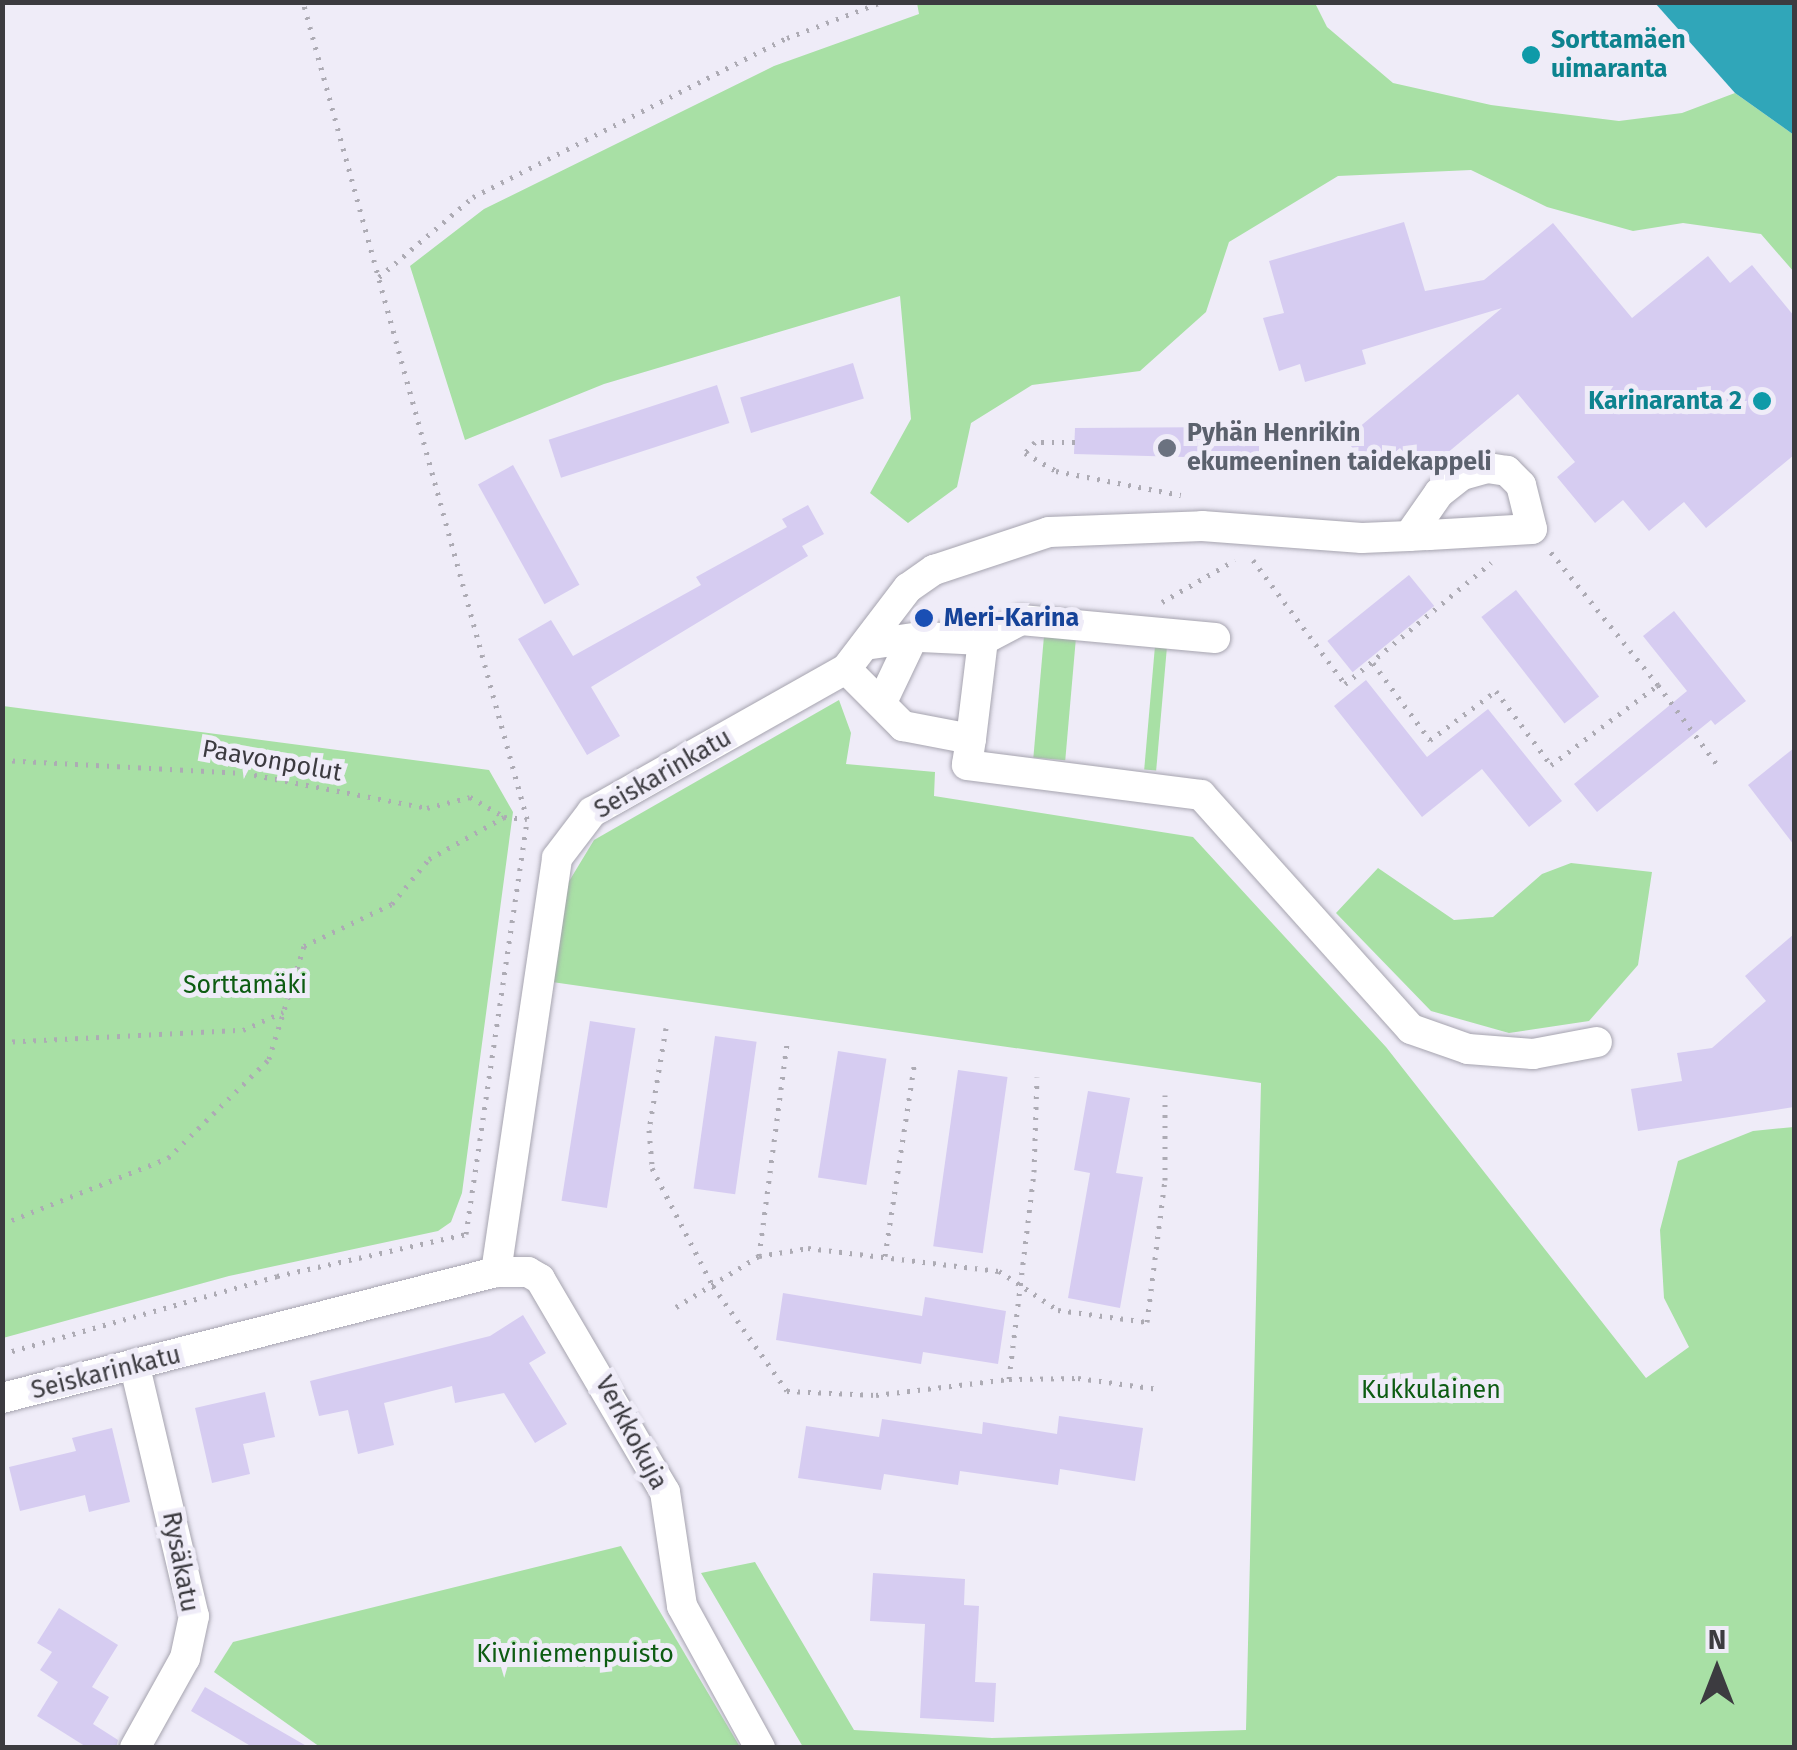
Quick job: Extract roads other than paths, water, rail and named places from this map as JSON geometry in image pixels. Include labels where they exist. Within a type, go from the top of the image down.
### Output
[{"type":"street","name":"Seiskarinkatu","points":[[2,1398],[496,1272],[557,858],[592,812],[846,669],[908,588],[934,570],[1049,532],[1202,526],[1409,536],[1532,529],[1521,485],[1507,471],[1487,468],[1462,475],[1439,492],[1409,536]]},
{"type":"street","points":[[865,645],[912,639],[983,640],[1021,620],[1215,638]]},
{"type":"street","points":[[882,702],[912,639]]},
{"type":"street","points":[[983,640],[967,765],[1201,795],[1411,1029],[1468,1049],[1533,1054],[1597,1042]]},
{"type":"street","points":[[846,669],[917,732],[970,739]]},
{"type":"street","name":"Verkkokuja","points":[[496,1272],[528,1272],[540,1279],[590,1357],[665,1492],[682,1606],[760,1748]]},
{"type":"street","name":"Rysäkatu","points":[[135,1367],[194,1616],[185,1658],[135,1748]]},
{"type":"water","points":[[1655,3],[1794,3],[1794,135],[1735,93]]},
{"type":"place","name":"Sorttamäen uimaranta","points":[[1531,55]]},
{"type":"place","name":"Karinaranta 2","points":[[1762,401]]},
{"type":"place","name":"Pyhän Henrikin ekumeeninen taidekappeli","points":[[1167,448]]},
{"type":"place","name":"Meri-Karina","points":[[924,618]]},
{"type":"park label","name":"Sorttamäki","points":[[245,985]]},
{"type":"park label","name":"Kukkulainen","points":[[1431,1390]]},
{"type":"park label","name":"Kiviniemenpuisto","points":[[575,1654]]}]
